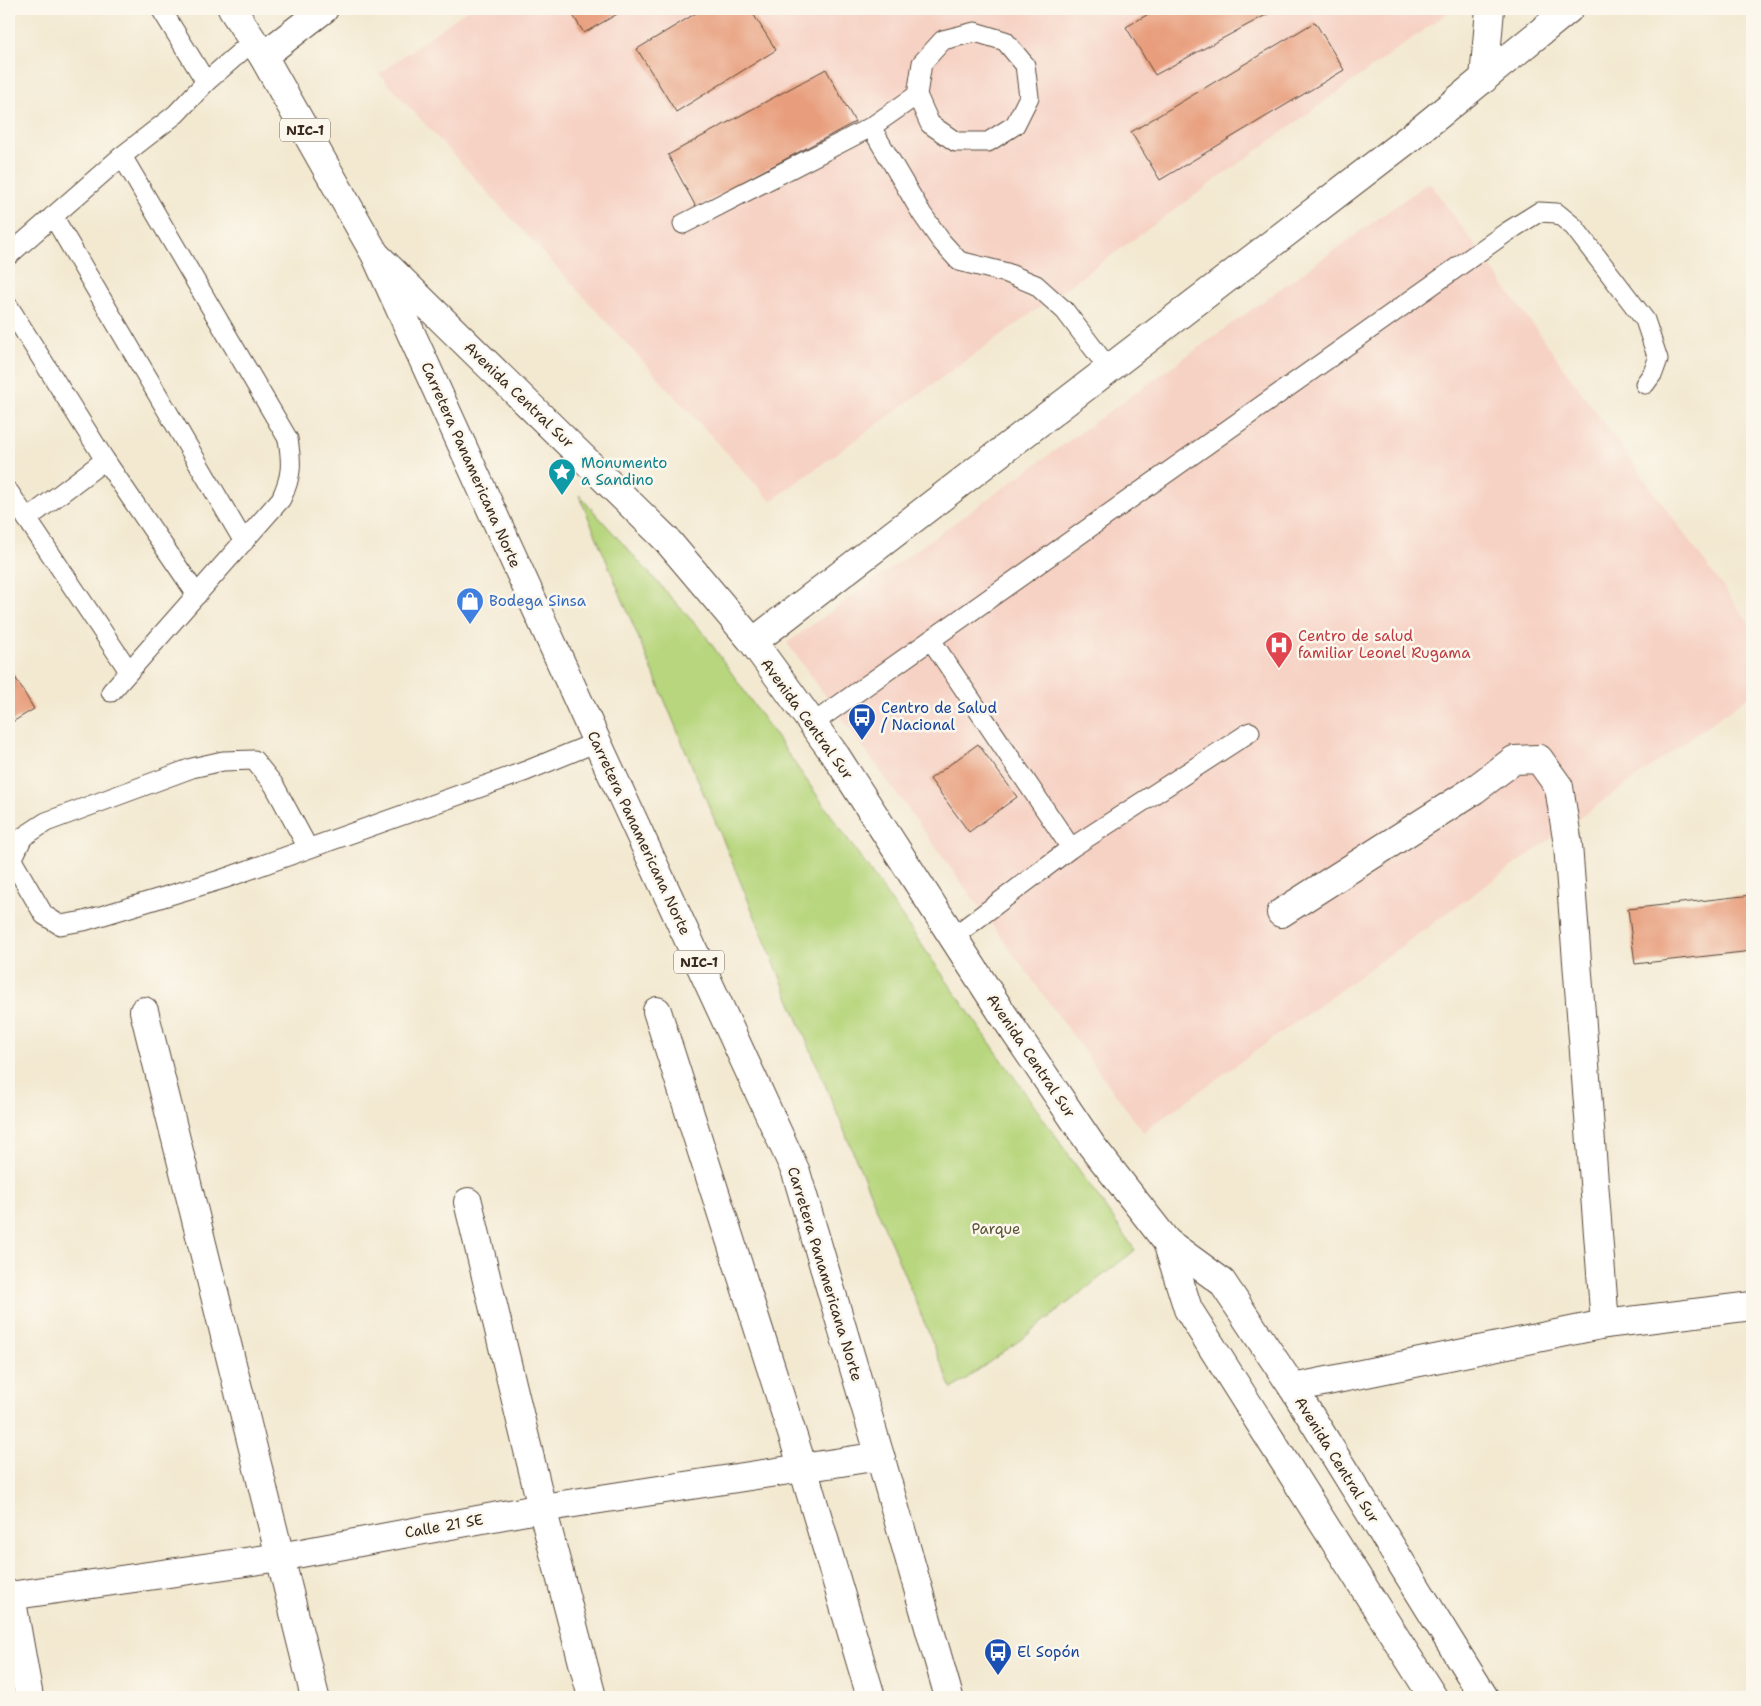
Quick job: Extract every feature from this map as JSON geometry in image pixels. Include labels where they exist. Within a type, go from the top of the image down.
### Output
[{"type":"main road","name":"Carretera Panamericana Norte","points":[[232,9],[258,48],[375,254],[597,742],[796,1172],[949,1697]]},
{"type":"main road","points":[[258,48],[324,9]]},
{"type":"main road","points":[[1484,79],[1490,9]]},
{"type":"main road","points":[[752,642],[1424,127],[1569,9]]},
{"type":"main road","name":"Avenida Central Sur","points":[[375,254],[666,539],[752,642],[836,756],[953,937],[1092,1146],[1167,1242],[1222,1282],[1293,1388],[1484,1697]]},
{"type":"main road","points":[[1281,913],[1474,790],[1514,760],[1539,759],[1559,788],[1568,846],[1604,1324]]},
{"type":"main road","points":[[144,1011],[315,1697]]},
{"type":"main road","points":[[656,1011],[804,1468],[872,1697]]},
{"type":"main road","points":[[468,1202],[542,1508],[592,1697]]},
{"type":"main road","name":"Avenida Central Sur","points":[[1167,1242],[1188,1309],[1432,1697]]},
{"type":"main road","points":[[1293,1388],[1604,1324],[1752,1306]]},
{"type":"main road","name":"Calle 21 SE","points":[[10,1596],[280,1557],[542,1508],[880,1456]]},
{"type":"main road","points":[[10,1596],[29,1697]]},
{"type":"lane","points":[[161,9],[206,82]]},
{"type":"lane","points":[[683,224],[871,127],[917,95],[922,63],[943,40],[974,32],[1005,41],[1025,65],[1029,97],[1026,104],[1015,125],[988,142],[956,142],[930,124],[917,95]]},
{"type":"lane","points":[[9,254],[122,156],[176,114],[206,82],[258,48]]},
{"type":"lane","points":[[871,127],[922,214],[941,241],[959,261],[1007,273],[1036,285],[1065,311],[1109,369]]},
{"type":"lane","points":[[111,692],[282,499],[289,481],[291,458],[288,439],[122,156]]},
{"type":"lane","points":[[812,724],[1499,238],[1539,212],[1557,213],[1574,227],[1645,320],[1658,359],[1653,373],[1645,384]]},
{"type":"lane","points":[[53,216],[244,542]]},
{"type":"lane","points":[[9,307],[105,460],[196,595]]},
{"type":"lane","points":[[27,520],[105,460]]},
{"type":"lane","points":[[9,492],[129,671]]},
{"type":"lane","points":[[931,640],[1071,848]]},
{"type":"lane","points":[[953,937],[1071,848],[1250,732]]},
{"type":"lane","points":[[308,848],[274,785],[254,760],[223,761],[192,768],[46,822],[23,837],[12,860],[44,915],[60,925],[84,921],[223,878],[308,848],[526,771],[597,742]]},
{"type":"shaded area","points":[[468,9],[1453,9],[771,501],[379,74]]},
{"type":"shaded area","name":"Centro de salud familiar Leonel Rugama","points":[[1429,182],[1752,627],[1752,694],[1143,1132],[787,643]]},
{"type":"green space","name":"Parque","points":[[579,495],[705,635],[1135,1250],[1027,1335],[952,1389]]},
{"type":"building","points":[[569,9],[626,9],[584,33]]},
{"type":"building","points":[[703,9],[750,9],[776,50],[676,112],[637,49]]},
{"type":"building","points":[[1157,9],[1277,9],[1155,75],[1126,27]]},
{"type":"building","points":[[1315,22],[1344,70],[1160,180],[1131,132]]},
{"type":"building","points":[[826,69],[855,122],[696,207],[668,155]]},
{"type":"building","points":[[9,667],[34,709],[9,724]]},
{"type":"building","points":[[978,744],[1017,797],[969,832],[930,779]]},
{"type":"building","points":[[1752,895],[1752,951],[1635,964],[1628,909]]},
{"type":"place","name":"Monumento a Sandino","points":[[562,496]]},
{"type":"place","name":"Bodega Sinsa","points":[[470,625]]},
{"type":"place","name":"Centro de salud familiar Leonel Rugama","points":[[1279,669]]},
{"type":"place","name":"Centro de Salud / Nacional","points":[[862,741]]},
{"type":"place","name":"El Sopón","points":[[998,1676]]}]
